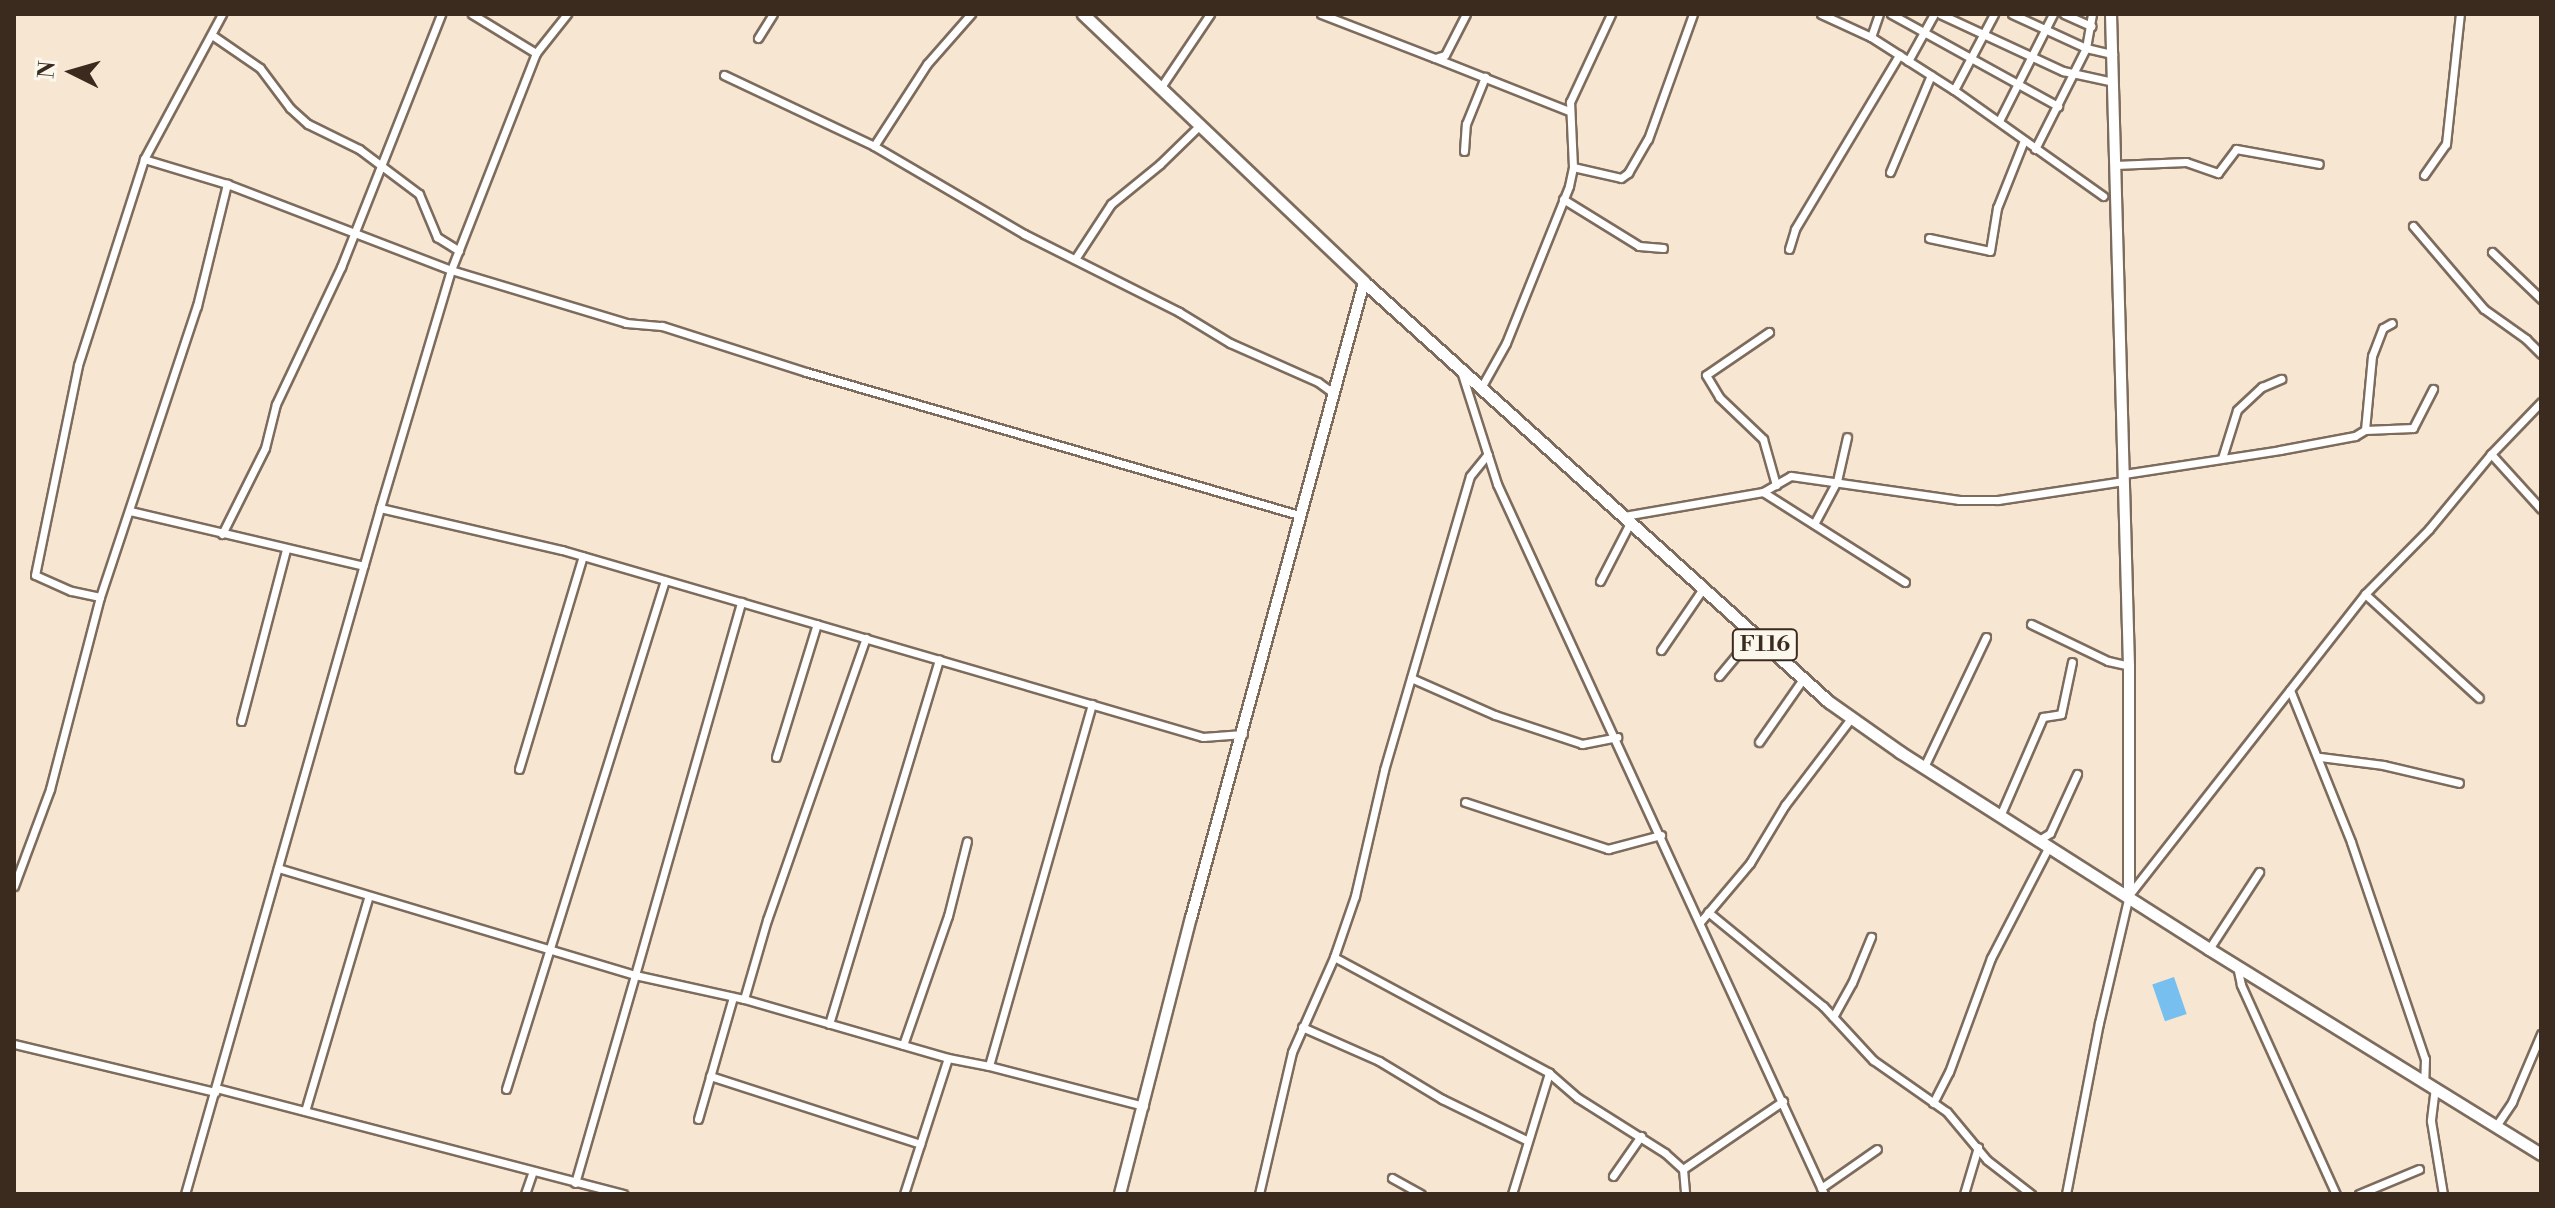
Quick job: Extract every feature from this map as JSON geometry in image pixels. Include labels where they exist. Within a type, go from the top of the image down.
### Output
[{"type":"main road","name":"F116","points":[[1083,14],[1364,282],[1803,679],[1852,717],[2000,816],[2541,1154]]},
{"type":"street","points":[[100,597],[71,591],[35,575],[78,365],[144,159],[222,14]]},
{"type":"street","points":[[222,534],[265,448],[280,395],[354,230],[441,14]]},
{"type":"street","points":[[472,14],[536,53]]},
{"type":"street","points":[[185,1194],[451,270],[536,53],[567,14]]},
{"type":"street","points":[[758,38],[773,14]]},
{"type":"street","points":[[874,146],[927,64],[971,14]]},
{"type":"street","points":[[1161,87],[1210,14]]},
{"type":"street","points":[[1321,14],[1569,111]]},
{"type":"street","points":[[1435,58],[1445,55],[1466,14]]},
{"type":"street","points":[[1482,386],[1506,343],[1563,199],[1573,167],[1569,111],[1574,91],[1611,14]]},
{"type":"street","points":[[1573,167],[1621,178],[1628,173],[1648,139],[1693,14]]},
{"type":"street","points":[[1821,14],[1871,37],[1931,75],[2103,196]]},
{"type":"street","points":[[1871,37],[1879,14]]},
{"type":"street","points":[[1891,14],[2058,106]]},
{"type":"street","points":[[1908,61],[1937,14],[2073,74],[2113,82]]},
{"type":"street","points":[[1954,90],[1994,14]]},
{"type":"street","points":[[2012,14],[2086,48],[2113,54]]},
{"type":"street","points":[[1999,121],[2053,14]]},
{"type":"street","points":[[2064,14],[2091,26]]},
{"type":"street","points":[[2035,149],[2086,48],[2092,14]]},
{"type":"street","points":[[2066,1194],[2099,1023],[2129,895],[2129,666],[2111,14]]},
{"type":"street","points":[[2424,175],[2446,144],[2460,14]]},
{"type":"street","points":[[212,35],[260,68],[290,108],[308,124],[359,149],[419,194],[437,237],[459,251]]},
{"type":"street","points":[[1789,249],[1795,229],[1899,55]]},
{"type":"street","points":[[724,75],[874,146],[1024,234],[1179,312],[1230,343],[1318,382],[1333,393]]},
{"type":"street","points":[[1890,172],[1931,75]]},
{"type":"street","points":[[1464,151],[1466,124],[1485,77]]},
{"type":"street","points":[[1075,259],[1111,204],[1160,164],[1200,125]]},
{"type":"street","points":[[1929,238],[1990,251],[1997,208],[2024,140]]},
{"type":"street","points":[[2115,165],[2166,160],[2186,162],[2218,173],[2236,149],[2319,164]]},
{"type":"street","points":[[144,159],[227,184],[354,230],[451,270],[626,323],[662,326],[806,372],[1299,515]]},
{"type":"street","points":[[14,893],[50,789],[100,597],[197,306],[227,184]]},
{"type":"street","points":[[1563,199],[1639,246],[1663,248]]},
{"type":"street","points":[[2413,226],[2484,309],[2541,354]]},
{"type":"street","points":[[2492,252],[2541,299]]},
{"type":"street","points":[[1120,1194],[1299,515],[1364,282]]},
{"type":"street","points":[[2365,430],[2372,356],[2383,328],[2392,323]]},
{"type":"street","points":[[1769,332],[1706,375],[1719,397],[1763,439],[1776,485]]},
{"type":"street","points":[[1460,368],[1488,454],[1549,598],[1617,737],[1822,1191],[1877,1149]]},
{"type":"street","points":[[2222,458],[2237,410],[2262,387],[2281,379]]},
{"type":"street","points":[[1600,581],[1627,520],[1763,492],[1791,476],[1959,500],[1998,500],[2355,436],[2365,430],[2413,428],[2433,389]]},
{"type":"street","points":[[2129,895],[2365,594],[2429,529],[2491,454],[2541,402]]},
{"type":"street","points":[[1814,524],[1837,481],[1847,437]]},
{"type":"street","points":[[1259,1194],[1280,1093],[1302,1027],[1334,957],[1355,896],[1384,770],[1470,476],[1488,454]]},
{"type":"street","points":[[2491,454],[2541,509]]},
{"type":"street","points":[[1763,492],[1905,582]]},
{"type":"street","points":[[380,508],[583,556],[1203,737],[1243,734]]},
{"type":"street","points":[[130,511],[364,566]]},
{"type":"street","points":[[241,721],[286,550]]},
{"type":"street","points":[[519,769],[583,556]]},
{"type":"street","points":[[506,1089],[665,580]]},
{"type":"street","points":[[1661,650],[1702,590]]},
{"type":"street","points":[[2365,594],[2479,698]]},
{"type":"street","points":[[575,1183],[741,602]]},
{"type":"street","points":[[776,757],[817,624]]},
{"type":"street","points":[[2031,624],[2108,661],[2129,666]]},
{"type":"street","points":[[1719,676],[1753,635]]},
{"type":"street","points":[[1924,767],[1986,637]]},
{"type":"street","points":[[744,999],[772,907],[866,638]]},
{"type":"street","points":[[829,1024],[939,659]]},
{"type":"street","points":[[2000,816],[2043,717],[2061,714],[2072,662]]},
{"type":"street","points":[[1411,678],[1495,715],[1582,744],[1617,737]]},
{"type":"street","points":[[1759,742],[1803,679]]},
{"type":"street","points":[[2290,690],[2320,757],[2425,1059],[2443,1194]]},
{"type":"street","points":[[989,1066],[1092,704]]},
{"type":"street","points":[[1701,921],[1750,863],[1785,805],[1852,717]]},
{"type":"street","points":[[2320,757],[2383,765],[2459,783]]},
{"type":"street","points":[[1933,1103],[1949,1072],[1991,958],[2077,774]]},
{"type":"street","points":[[1465,802],[1608,849],[1661,835]]},
{"type":"street","points":[[903,1045],[948,916],[967,841]]},
{"type":"street","points":[[278,868],[368,898],[549,947],[635,975],[744,999],[948,1058],[1144,1106]]},
{"type":"street","points":[[2209,949],[2259,872]]},
{"type":"street","points":[[305,1111],[368,898]]},
{"type":"street","points":[[1708,912],[1784,971],[1873,1060],[1947,1112],[1987,1160],[2031,1194]]},
{"type":"street","points":[[1833,1017],[1852,983],[1871,937]]},
{"type":"street","points":[[1334,957],[1549,1073],[1578,1098],[1641,1136],[1683,1169],[1685,1194]]},
{"type":"street","points":[[2237,966],[2241,985],[2336,1194]]},
{"type":"street","points":[[698,1119],[733,997]]},
{"type":"street","points":[[1302,1027],[1379,1061],[1442,1099],[1526,1140]]},
{"type":"street","points":[[2496,1126],[2512,1102],[2541,1034]]},
{"type":"street","points":[[14,1044],[305,1111],[623,1194]]},
{"type":"street","points":[[904,1194],[948,1058]]},
{"type":"street","points":[[1512,1194],[1526,1140],[1549,1073]]},
{"type":"street","points":[[710,1076],[920,1144]]},
{"type":"street","points":[[1683,1169],[1783,1101]]},
{"type":"street","points":[[1613,1176],[1641,1136]]},
{"type":"street","points":[[1964,1194],[1978,1147]]},
{"type":"street","points":[[2359,1194],[2419,1169]]},
{"type":"street","points":[[525,1194],[533,1171]]},
{"type":"street","points":[[1392,1178],[1421,1194]]},
{"type":"water","points":[[2174,977],[2187,1014],[2165,1021],[2152,984]]}]
